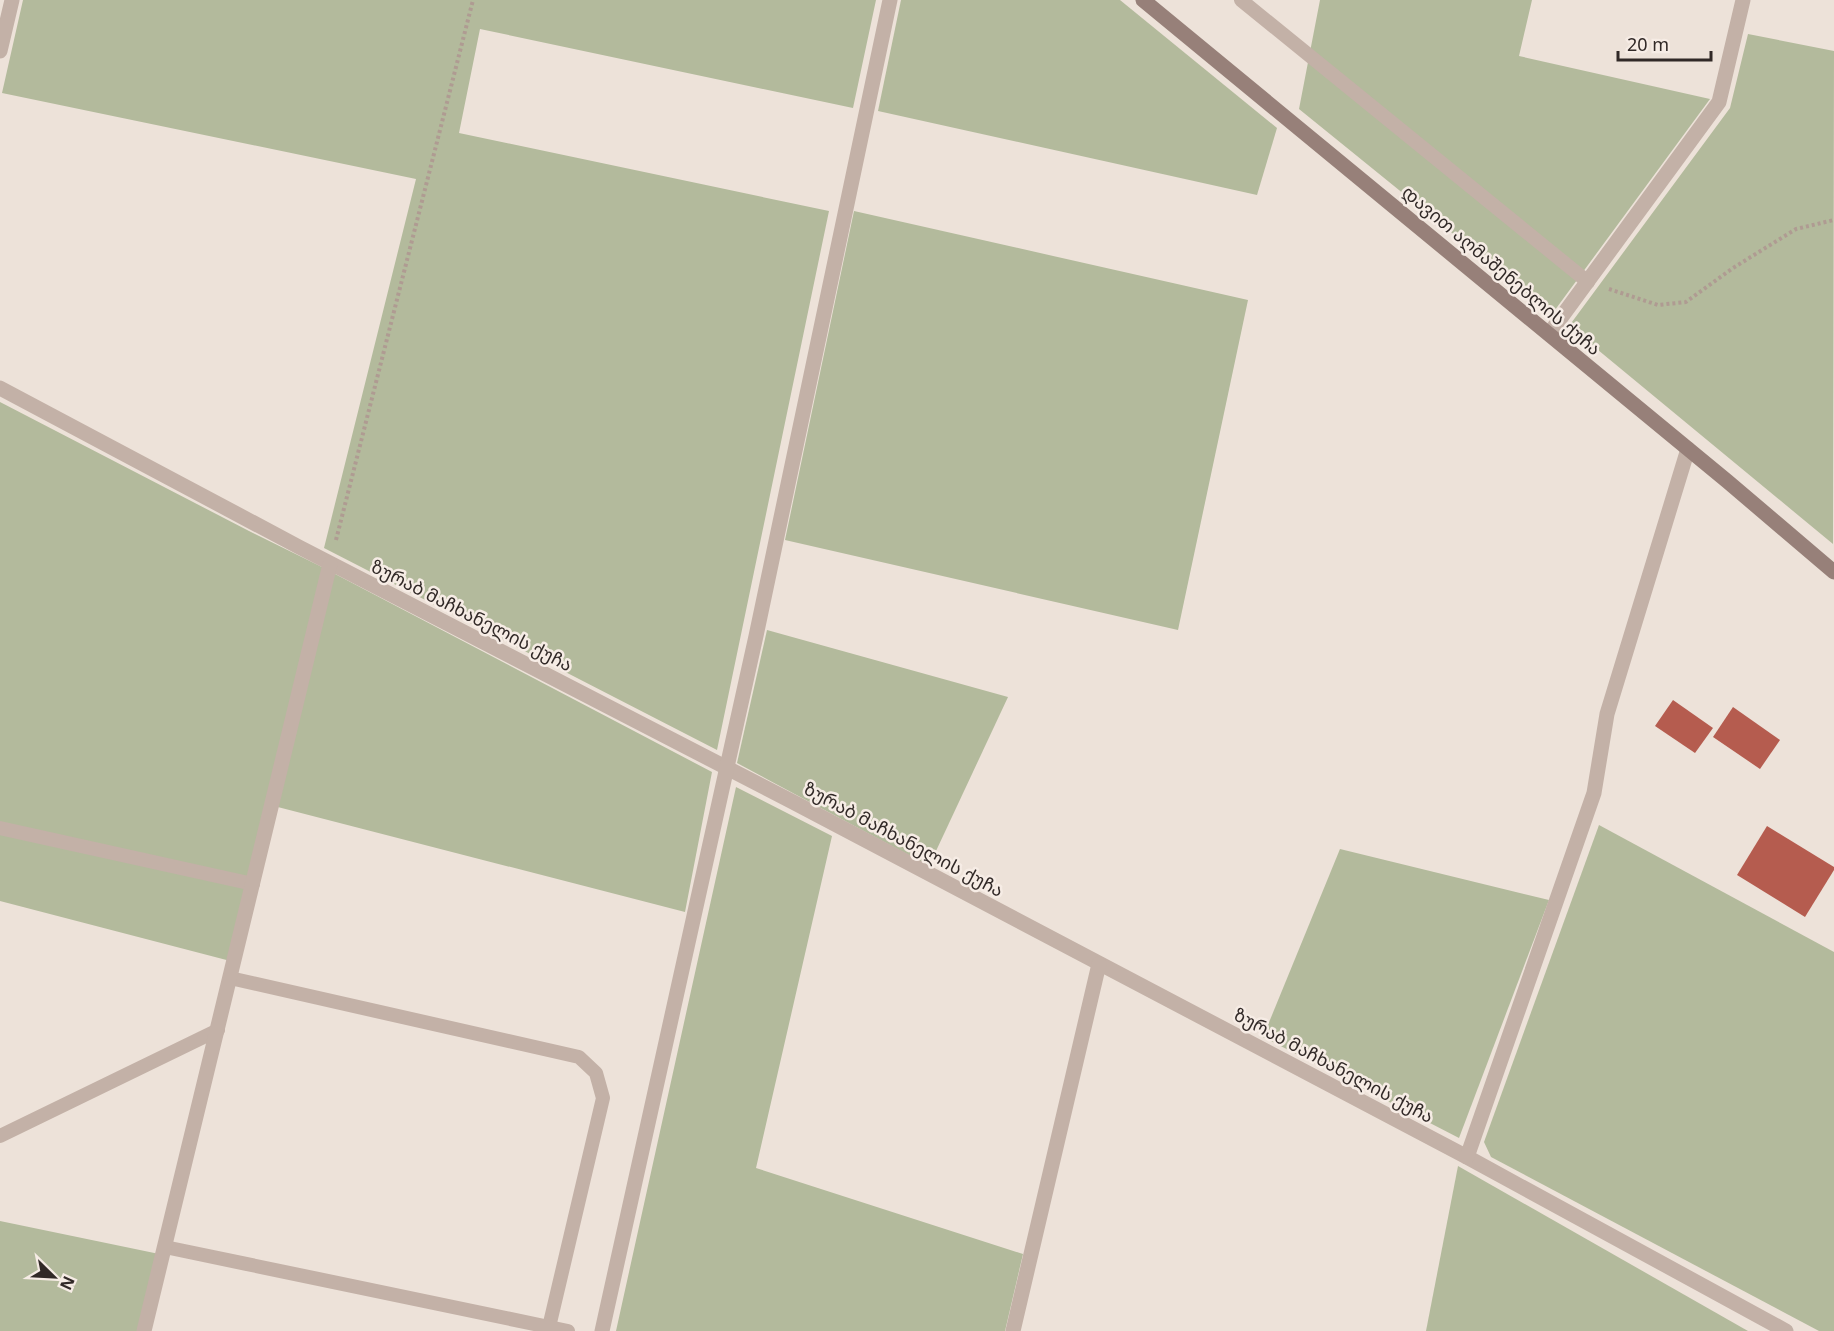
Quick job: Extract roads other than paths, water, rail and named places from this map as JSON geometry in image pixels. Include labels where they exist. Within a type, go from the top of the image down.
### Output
[{"type":"street","points":[[0,51],[12,0]]},
{"type":"street","points":[[602,1331],[891,0]]},
{"type":"street","name":"დავით აღმაშენებლის ქუჩა","points":[[1143,0],[1834,572]]},
{"type":"street","points":[[1549,334],[1719,102],[1743,0]]},
{"type":"street","name":"ზურაბ მაჩხანელის ქუჩა","points":[[0,388],[330,564],[726,768],[1467,1157],[1786,1331]]},
{"type":"street","points":[[1467,1157],[1594,793],[1608,714],[1688,449]]},
{"type":"street","points":[[144,1331],[330,564]]},
{"type":"street","points":[[1013,1331],[1099,964]]},
{"type":"lane","points":[[1241,0],[1588,282]]},
{"type":"lane","points":[[0,828],[253,884]]},
{"type":"lane","points":[[230,978],[579,1057],[596,1073],[603,1098],[549,1327]]},
{"type":"lane","points":[[0,1136],[218,1030]]},
{"type":"lane","points":[[165,1246],[568,1331]]}]
